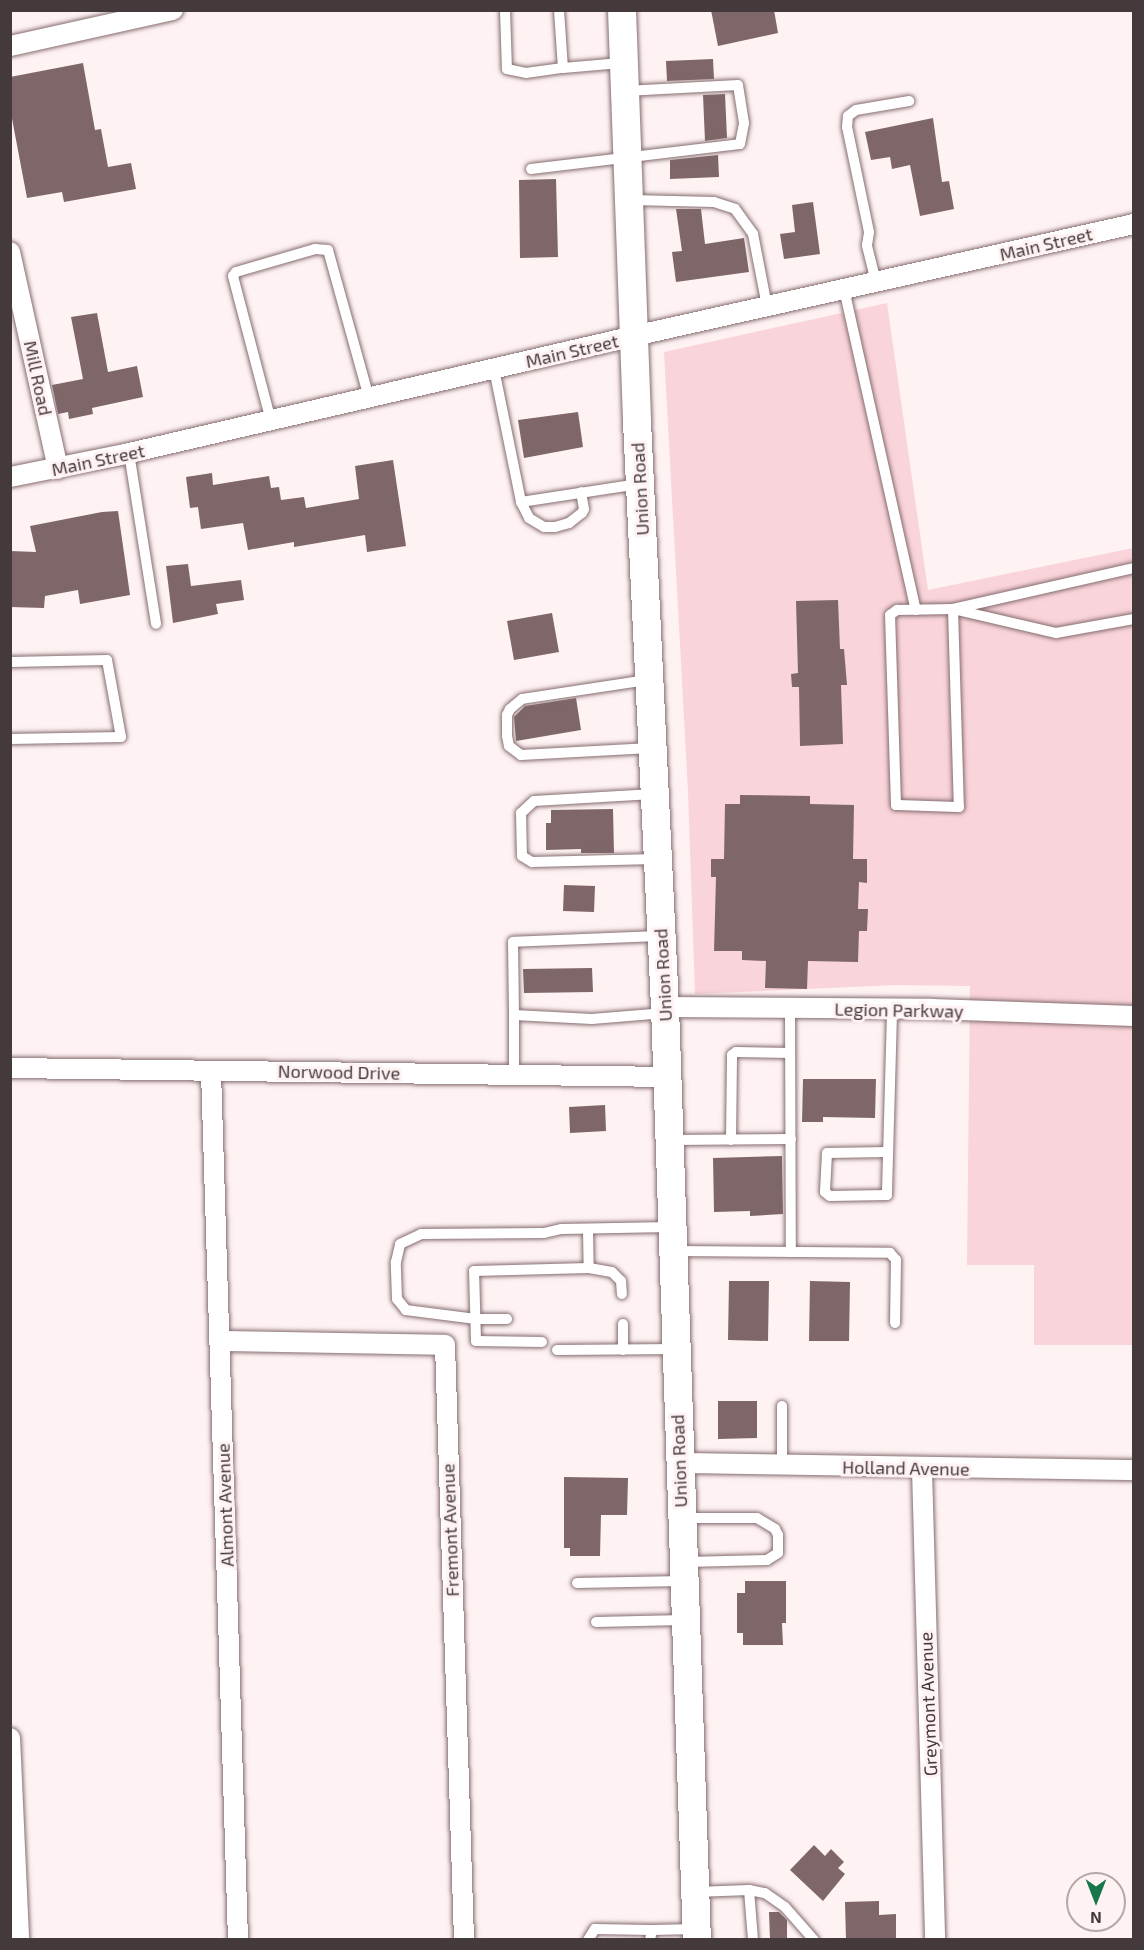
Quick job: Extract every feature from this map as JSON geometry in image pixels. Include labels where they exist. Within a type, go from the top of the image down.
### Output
[{"type":"main road","name":"Union Road","points":[[622,10],[648,679],[665,1010],[684,1620],[697,1934]]},
{"type":"street","points":[[10,46],[171,11]]},
{"type":"street","name":"Main Street","points":[[10,477],[58,469],[634,336],[1134,224]]},
{"type":"street","name":"Mill Road","points":[[10,252],[58,469]]},
{"type":"street","name":"Legion Parkway","points":[[665,1010],[891,1010],[1134,1016]]},
{"type":"street","name":"Norwood Drive","points":[[10,1068],[667,1077]]},
{"type":"street","name":"Almont Avenue","points":[[211,1071],[238,1940]]},
{"type":"street","name":"Fremont Avenue","points":[[220,1341],[445,1345],[464,1940]]},
{"type":"street","name":"Holland Avenue","points":[[679,1463],[922,1469],[1134,1470]]},
{"type":"street","name":"Greymont Avenue","points":[[922,1469],[935,1940]]},
{"type":"street","points":[[10,1738],[19,1940]]},
{"type":"lane","points":[[505,10],[507,69],[526,73],[563,68],[625,77],[738,85],[744,123],[740,144],[531,169]]},
{"type":"lane","points":[[559,10],[563,68]]},
{"type":"lane","points":[[876,282],[867,244],[869,232],[847,127],[848,116],[856,110],[909,101]]},
{"type":"lane","points":[[629,200],[714,202],[735,209],[753,234],[768,306]]},
{"type":"lane","points":[[271,421],[234,274],[315,249],[328,250],[369,398]]},
{"type":"lane","points":[[844,289],[916,610]]},
{"type":"lane","points":[[494,369],[521,502],[528,518],[544,527],[569,523],[584,509],[581,492]]},
{"type":"lane","points":[[129,453],[156,624]]},
{"type":"lane","points":[[521,502],[640,483]]},
{"type":"lane","points":[[953,609],[959,807],[896,805],[891,615],[897,610],[953,609],[1134,568]]},
{"type":"lane","points":[[953,609],[1056,633],[1134,619]]},
{"type":"lane","points":[[10,662],[107,660],[121,737],[10,739]]},
{"type":"lane","points":[[648,679],[522,699],[510,709],[507,715],[507,736],[509,746],[522,755],[651,748]]},
{"type":"lane","points":[[654,794],[534,801],[521,813],[522,856],[532,862],[656,860]]},
{"type":"lane","points":[[514,1075],[513,942],[661,936]]},
{"type":"lane","points":[[790,1009],[791,1252]]},
{"type":"lane","points":[[514,1015],[592,1019],[665,1010]]},
{"type":"lane","points":[[888,1152],[827,1153],[825,1192],[830,1196],[886,1195],[888,1152],[891,1010]]},
{"type":"lane","points":[[731,1140],[732,1055],[736,1052],[790,1053]]},
{"type":"lane","points":[[668,1140],[791,1139]]},
{"type":"lane","points":[[507,1319],[476,1319],[406,1310],[397,1299],[396,1262],[400,1244],[421,1233],[544,1233],[562,1229],[588,1229],[791,1252],[890,1253],[896,1260],[896,1323]]},
{"type":"lane","points":[[588,1229],[589,1268]]},
{"type":"lane","points":[[542,1342],[476,1341],[474,1270],[589,1268],[612,1272],[621,1281],[622,1294]]},
{"type":"lane","points":[[623,1324],[623,1350]]},
{"type":"lane","points":[[557,1350],[676,1349]]},
{"type":"lane","points":[[782,1406],[782,1466]]},
{"type":"lane","points":[[577,1583],[768,1560],[778,1553],[778,1535],[768,1524],[757,1518],[681,1518]]},
{"type":"lane","points":[[596,1622],[684,1620]]},
{"type":"lane","points":[[749,1890],[753,1940]]},
{"type":"lane","points":[[695,1892],[749,1890],[765,1893],[785,1907],[814,1940]]},
{"type":"lane","points":[[588,1940],[595,1929],[651,1935],[697,1934]]},
{"type":"shaded area","points":[[887,303],[928,590],[1133,548],[1133,1345],[1034,1345],[1034,1265],[967,1265],[970,986],[895,985],[695,994],[688,791],[664,352]]},
{"type":"building","points":[[711,10],[774,10],[778,33],[718,46]]},
{"type":"building","points":[[713,59],[714,79],[667,81],[666,61]]},
{"type":"building","points":[[83,63],[95,130],[101,129],[108,167],[131,163],[136,189],[64,202],[62,192],[27,198],[10,108],[10,77]]},
{"type":"building","points":[[725,94],[727,138],[705,141],[703,95]]},
{"type":"building","points":[[933,118],[942,182],[949,181],[954,209],[920,216],[910,165],[892,169],[890,157],[871,160],[865,132]]},
{"type":"building","points":[[718,155],[719,177],[670,179],[670,160]]},
{"type":"building","points":[[556,179],[558,257],[520,258],[519,180]]},
{"type":"building","points":[[813,202],[820,254],[784,259],[780,234],[795,232],[792,205]]},
{"type":"building","points":[[676,209],[701,209],[705,244],[744,238],[749,272],[676,282],[672,252],[682,251]]},
{"type":"building","points":[[97,313],[108,372],[137,366],[143,397],[92,408],[93,414],[69,419],[68,412],[58,414],[52,385],[83,379],[71,317]]},
{"type":"building","points":[[578,412],[583,447],[524,458],[518,420]]},
{"type":"building","points":[[393,460],[406,546],[367,552],[365,535],[294,547],[294,542],[248,550],[243,523],[201,529],[198,507],[190,508],[186,477],[212,473],[213,485],[269,476],[271,488],[279,487],[281,500],[304,497],[306,508],[359,499],[355,466]]},
{"type":"building","points":[[118,511],[130,595],[80,604],[78,590],[45,596],[44,608],[10,607],[10,551],[36,552],[30,526]]},
{"type":"building","points":[[188,564],[191,586],[241,580],[244,600],[216,604],[218,614],[173,623],[166,566]]},
{"type":"building","points":[[838,600],[840,649],[844,649],[847,685],[841,685],[843,744],[800,746],[799,687],[792,687],[791,674],[798,673],[796,601]]},
{"type":"building","points":[[552,613],[559,652],[514,660],[507,621]]},
{"type":"building","points":[[576,698],[581,730],[516,741],[514,717],[525,706]]},
{"type":"building","points":[[740,795],[810,796],[810,804],[854,805],[853,859],[867,859],[867,883],[859,882],[858,909],[868,909],[867,931],[859,931],[858,962],[808,961],[807,989],[765,988],[766,961],[742,960],[742,951],[714,951],[716,877],[711,877],[711,859],[724,859],[725,804],[740,804]]},
{"type":"building","points":[[613,809],[614,853],[581,853],[581,849],[546,850],[546,823],[551,823],[551,810]]},
{"type":"building","points":[[564,885],[595,886],[594,912],[563,911]]},
{"type":"building","points":[[592,968],[593,992],[524,993],[523,969]]},
{"type":"building","points":[[803,1079],[876,1079],[875,1118],[823,1117],[823,1122],[802,1122]]},
{"type":"building","points":[[605,1105],[606,1131],[570,1133],[569,1107]]},
{"type":"building","points":[[782,1156],[783,1214],[750,1216],[750,1211],[714,1212],[713,1158]]},
{"type":"building","points":[[729,1281],[769,1281],[768,1341],[728,1340]]},
{"type":"building","points":[[810,1281],[850,1282],[849,1341],[809,1341]]},
{"type":"building","points":[[718,1401],[757,1401],[757,1438],[718,1439]]},
{"type":"building","points":[[564,1477],[628,1478],[627,1515],[601,1515],[600,1556],[570,1556],[570,1548],[564,1548]]},
{"type":"building","points":[[745,1581],[786,1581],[786,1623],[782,1623],[783,1645],[743,1645],[743,1633],[737,1633],[737,1593],[745,1593]]},
{"type":"building","points":[[814,1845],[825,1856],[831,1849],[844,1862],[838,1868],[845,1874],[823,1901],[790,1870]]},
{"type":"building","points":[[879,1901],[879,1915],[896,1914],[896,1940],[846,1940],[845,1902]]},
{"type":"building","points":[[769,1912],[779,1912],[787,1920],[787,1940],[770,1940]]}]
